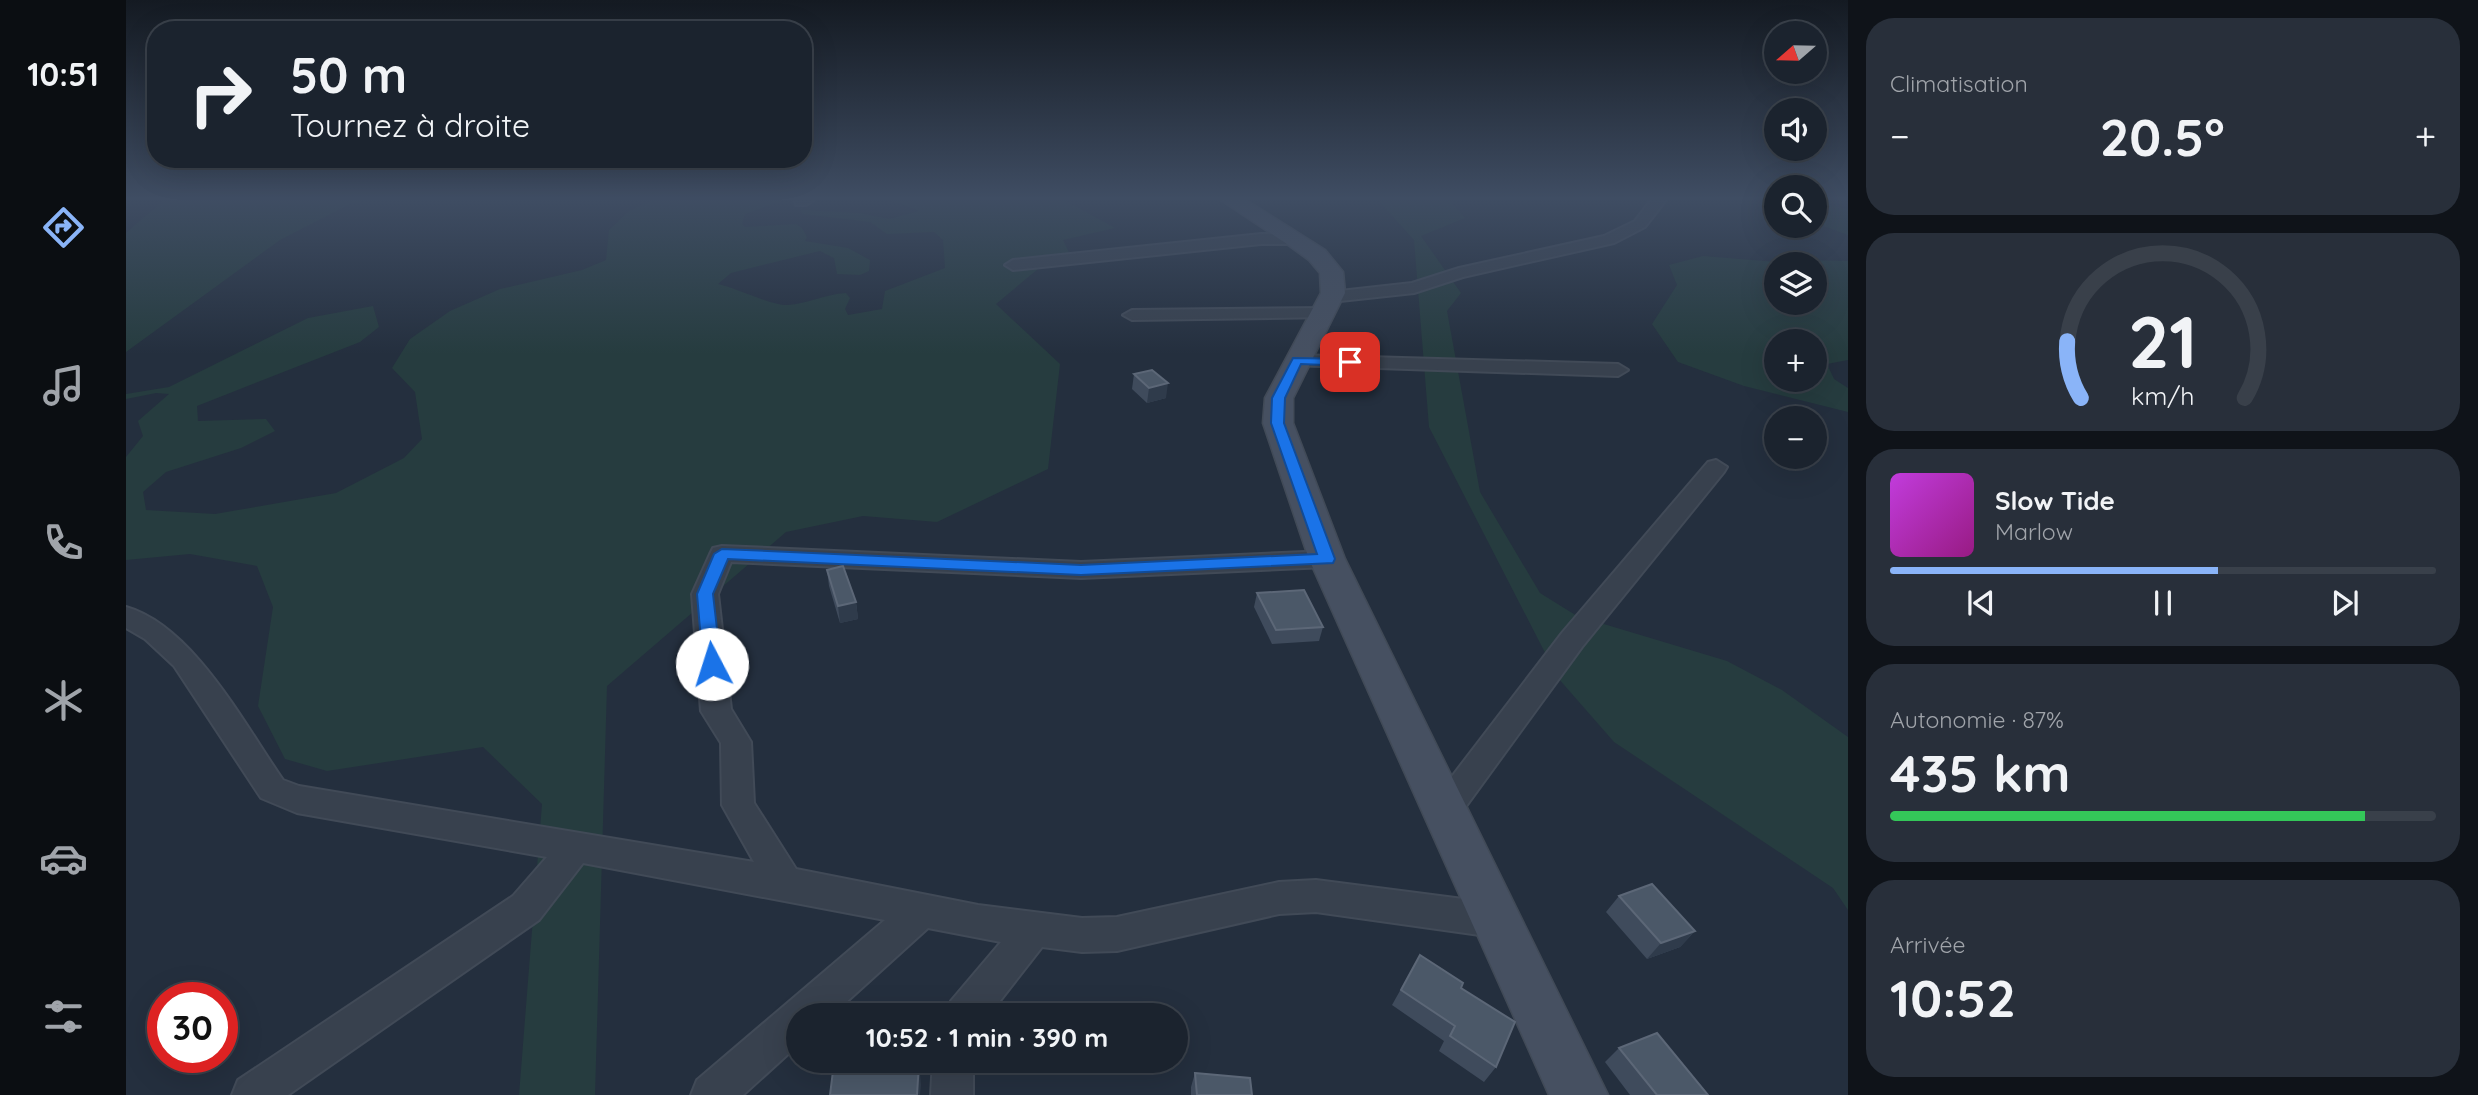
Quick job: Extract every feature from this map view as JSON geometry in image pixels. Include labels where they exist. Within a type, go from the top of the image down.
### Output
[{"type":"street","points":[[1013,265],[1164,251]]},
{"type":"street","points":[[1312,251],[1331,272],[1328,305],[1279,398],[1278,423],[1327,559],[1494,920],[1579,1095]]},
{"type":"street","points":[[1132,315],[1328,305],[1414,288],[1459,273],[1559,251]]},
{"type":"street","points":[[1297,361],[1618,370]]},
{"type":"street","points":[[1445,810],[1572,640],[1716,467]]},
{"type":"street","points":[[785,883],[738,805],[736,742],[716,711],[705,594],[722,554],[1081,570],[1327,559]]},
{"type":"street","points":[[126,616],[155,632],[184,659],[272,789],[297,799],[785,883],[922,911],[1082,935],[1117,934],[1279,898],[1316,896],[1494,920]]},
{"type":"street","points":[[253,1095],[526,908],[576,847]]},
{"type":"street","points":[[817,1003],[922,911]]},
{"type":"street","points":[[975,1003],[1034,929]]},
{"type":"street","points":[[712,1095],[786,1030]]},
{"type":"street","points":[[952,1095],[953,1073]]},
{"type":"green space","points":[[126,251],[265,251],[126,352]]},
{"type":"green space","points":[[607,251],[820,251],[731,273],[718,284],[781,305],[846,293],[850,298],[845,309],[848,315],[882,309],[885,291],[945,268],[944,251],[1068,251],[1072,259],[1038,269],[996,304],[1060,364],[1048,469],[937,522],[863,516],[786,532],[607,686],[595,1095],[519,1095],[542,804],[483,747],[327,771],[285,759],[258,706],[273,607],[257,566],[190,554],[126,560],[126,457],[143,436],[138,421],[169,394],[156,393],[126,399],[126,394],[169,387],[308,318],[373,306],[379,327],[360,342],[197,406],[198,421],[266,419],[275,431],[241,448],[166,472],[143,492],[146,510],[215,514],[336,493],[404,458],[422,439],[415,392],[392,368],[410,339],[450,311],[500,289],[582,270],[606,260]]},
{"type":"green space","points":[[820,251],[854,251],[870,260],[869,271],[860,275],[837,274],[834,258]]},
{"type":"green space","points":[[1415,251],[1432,251],[1461,293],[1447,311],[1480,492],[1540,593],[1577,616],[1727,661],[1782,690],[1848,737],[1848,910],[1833,888],[1614,742],[1558,678],[1429,427]]},
{"type":"green space","points":[[1703,256],[1764,261],[1764,315],[1827,315],[1827,260],[1848,261],[1848,360],[1827,364],[1827,329],[1764,329],[1764,391],[1678,362],[1652,324],[1677,285],[1669,265]]},
{"type":"green space","points":[[1827,364],[1834,379],[1848,388],[1848,412],[1768,392],[1827,392]]},
{"type":"building","points":[[1152,370],[1168,383],[1149,388],[1134,374]]},
{"type":"building","points":[[843,566],[856,602],[838,606],[827,570]]},
{"type":"building","points":[[1304,590],[1323,627],[1276,630],[1257,593]]},
{"type":"building","points":[[1652,884],[1695,931],[1661,943],[1619,896]]},
{"type":"building","points":[[1420,955],[1463,983],[1461,988],[1515,1022],[1496,1067],[1450,1036],[1455,1026],[1401,990]]},
{"type":"building","points":[[1657,1033],[1708,1095],[1657,1095],[1619,1048]]},
{"type":"building","points":[[833,1073],[918,1073],[917,1095],[830,1095]]},
{"type":"building","points":[[1195,1073],[1250,1078],[1252,1095],[1197,1095]]},
{"type":"route","points":[[712,664],[705,594],[722,554],[1081,570],[1327,559],[1278,423],[1277,411],[1279,398],[1297,361],[1350,362]]}]
